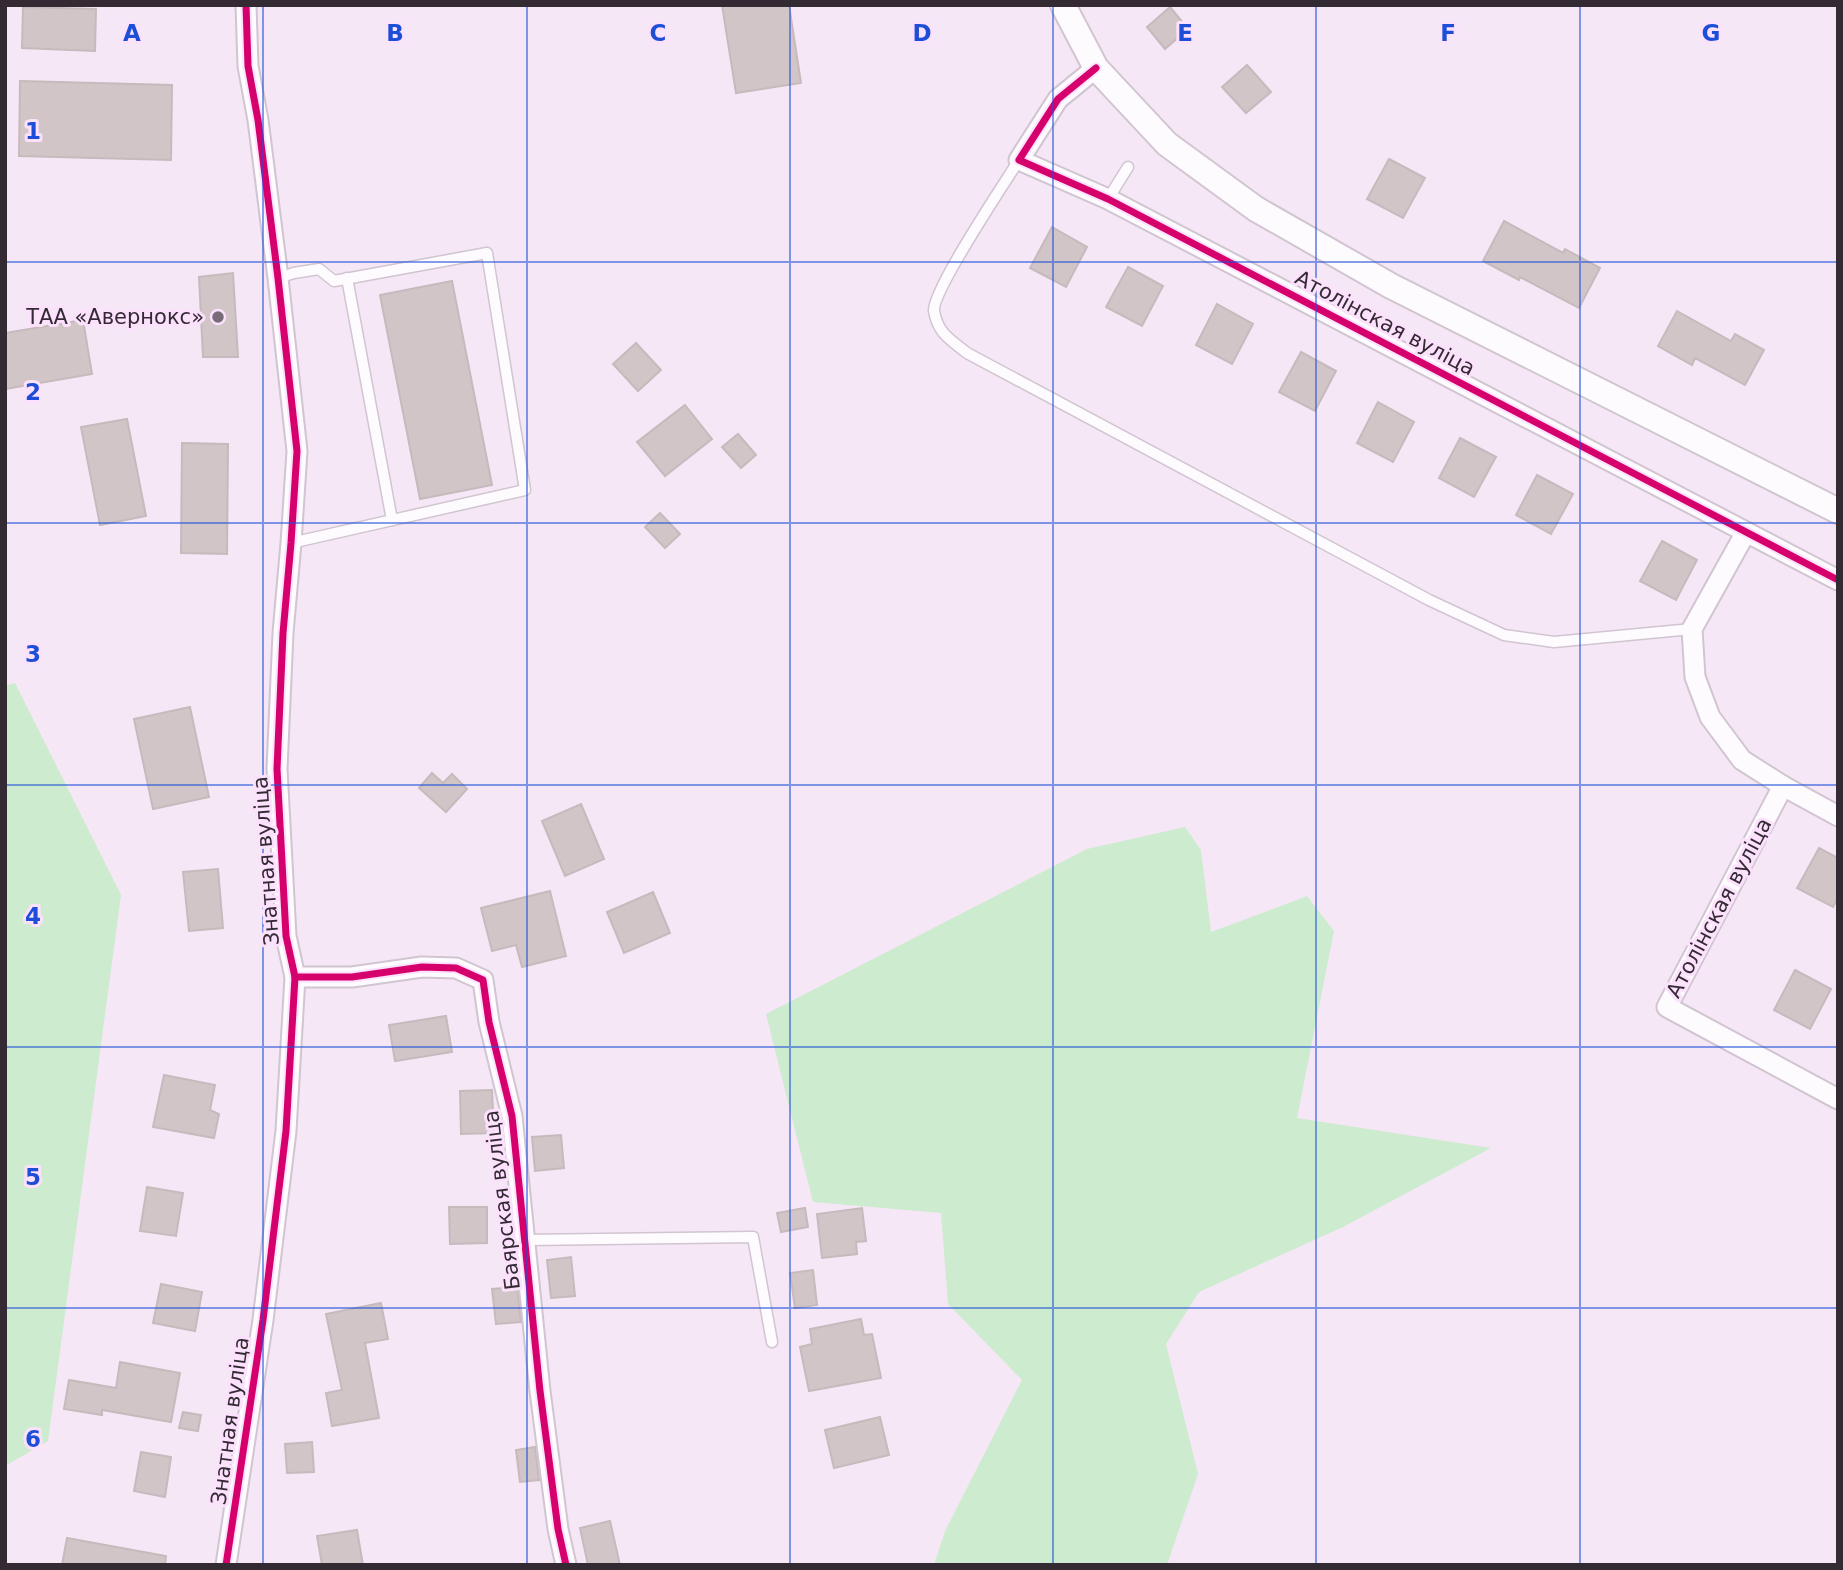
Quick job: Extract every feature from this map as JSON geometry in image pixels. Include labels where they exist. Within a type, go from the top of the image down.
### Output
[{"type":"street","name":"Знатная вуліца","points":[[226,1565],[263,1320],[286,1131],[295,977],[286,936],[277,769],[283,633],[297,451],[258,120],[248,66],[246,5]]},
{"type":"street","name":"Атолінская вуліца","points":[[1063,5],[1096,68],[1167,144],[1256,209],[1391,286],[1838,511]]},
{"type":"street","points":[[1019,160],[1058,99],[1096,68]]},
{"type":"street","name":"Атолінская вуліца","points":[[1019,160],[1108,199],[1838,580]]},
{"type":"street","points":[[1746,532],[1692,629],[1695,677],[1710,717],[1742,760],[1838,816]]},
{"type":"street","name":"Атолінская вуліца","points":[[1783,786],[1667,1007],[1838,1099]]},
{"type":"street","name":"Баярская вуліца","points":[[295,977],[352,977],[422,967],[456,968],[483,980],[489,1022],[512,1116],[540,1391],[558,1529],[566,1565]]},
{"type":"lane","points":[[1019,160],[947,275],[934,309],[941,332],[967,353],[1429,600],[1504,635],[1554,642],[1692,629]]},
{"type":"lane","points":[[1108,199],[1128,167]]},
{"type":"lane","points":[[278,278],[319,269],[334,281],[487,253],[525,489],[291,543]]},
{"type":"lane","points":[[347,278],[392,520]]},
{"type":"lane","points":[[526,1240],[753,1237],[772,1342]]},
{"type":"green space","points":[[15,683],[121,895],[48,1441],[5,1466],[5,686]]},
{"type":"green space","points":[[1185,827],[1201,850],[1211,932],[1307,896],[1334,931],[1297,1118],[1491,1148],[1343,1227],[1199,1292],[1166,1344],[1198,1474],[1167,1565],[934,1565],[945,1531],[1022,1380],[948,1304],[941,1213],[813,1202],[766,1014],[1087,849]]},
{"type":"building","points":[[722,5],[789,5],[801,83],[736,93]]},
{"type":"building","points":[[23,7],[96,9],[95,51],[22,48]]},
{"type":"building","points":[[1170,7],[1188,29],[1165,49],[1147,27]]},
{"type":"building","points":[[1247,65],[1271,92],[1246,113],[1222,87]]},
{"type":"building","points":[[20,81],[172,85],[171,160],[19,156]]},
{"type":"building","points":[[1389,159],[1425,178],[1403,218],[1367,199]]},
{"type":"building","points":[[1504,221],[1563,253],[1565,249],[1600,268],[1579,308],[1483,261]]},
{"type":"building","points":[[1052,227],[1087,247],[1066,287],[1030,268]]},
{"type":"building","points":[[1128,267],[1163,286],[1142,326],[1106,307]]},
{"type":"building","name":"ТАА «Авернокс»","points":[[233,273],[238,357],[203,357],[199,277]]},
{"type":"building","points":[[452,281],[492,485],[420,499],[380,295]]},
{"type":"building","points":[[1217,304],[1253,324],[1232,364],[1196,345]]},
{"type":"building","points":[[1677,311],[1731,341],[1735,334],[1764,350],[1745,385],[1695,358],[1692,365],[1658,346]]},
{"type":"building","points":[[83,320],[92,374],[5,389],[5,333]]},
{"type":"building","points":[[636,343],[661,370],[638,391],[613,364]]},
{"type":"building","points":[[1301,352],[1336,371],[1315,411],[1279,392]]},
{"type":"building","points":[[1378,402],[1414,422],[1393,462],[1357,443]]},
{"type":"building","points":[[685,405],[712,439],[665,476],[637,442]]},
{"type":"building","points":[[127,419],[146,516],[100,525],[81,427]]},
{"type":"building","points":[[738,434],[756,455],[741,468],[722,447]]},
{"type":"building","points":[[1460,438],[1496,457],[1474,497],[1439,478]]},
{"type":"building","points":[[182,443],[228,444],[227,554],[181,553]]},
{"type":"building","points":[[1537,475],[1573,494],[1551,534],[1516,515]]},
{"type":"building","points":[[660,513],[680,534],[665,548],[645,527]]},
{"type":"building","points":[[1662,541],[1697,560],[1676,600],[1640,581]]},
{"type":"building","points":[[190,707],[209,797],[153,809],[134,719]]},
{"type":"building","points":[[432,773],[443,783],[452,774],[467,789],[446,812],[419,788]]},
{"type":"building","points":[[581,804],[604,859],[565,876],[542,821]]},
{"type":"building","points":[[1819,848],[1838,858],[1838,898],[1833,907],[1797,888]]},
{"type":"building","points":[[218,869],[223,928],[189,931],[183,872]]},
{"type":"building","points":[[550,891],[566,956],[522,967],[516,945],[492,951],[481,908]]},
{"type":"building","points":[[653,892],[670,933],[624,953],[607,912]]},
{"type":"building","points":[[1795,970],[1831,989],[1810,1029],[1774,1010]]},
{"type":"building","points":[[446,1016],[452,1052],[395,1061],[389,1025]]},
{"type":"building","points":[[164,1075],[215,1085],[210,1110],[219,1114],[214,1138],[153,1127]]},
{"type":"building","points":[[492,1090],[494,1133],[461,1134],[460,1091]]},
{"type":"building","points":[[561,1135],[564,1168],[535,1171],[532,1137]]},
{"type":"building","points":[[147,1187],[183,1193],[176,1236],[140,1231]]},
{"type":"building","points":[[449,1207],[487,1207],[487,1243],[450,1244]]},
{"type":"building","points":[[805,1208],[808,1227],[781,1232],[777,1213]]},
{"type":"building","points":[[862,1208],[866,1241],[856,1242],[857,1254],[822,1258],[817,1214]]},
{"type":"building","points":[[571,1257],[575,1296],[551,1298],[547,1260]]},
{"type":"building","points":[[813,1270],[817,1305],[795,1308],[790,1273]]},
{"type":"building","points":[[161,1284],[202,1292],[195,1331],[153,1323]]},
{"type":"building","points":[[517,1287],[521,1322],[496,1324],[492,1289]]},
{"type":"building","points":[[381,1303],[388,1339],[365,1343],[379,1418],[332,1426],[326,1393],[342,1390],[326,1314]]},
{"type":"building","points":[[861,1319],[864,1335],[872,1334],[881,1378],[809,1391],[800,1347],[812,1344],[810,1329]]},
{"type":"building","points":[[120,1362],[180,1373],[171,1422],[102,1410],[102,1415],[64,1409],[69,1380],[116,1388]]},
{"type":"building","points":[[183,1412],[201,1415],[198,1431],[179,1428]]},
{"type":"building","points":[[880,1417],[889,1455],[834,1468],[825,1430]]},
{"type":"building","points":[[312,1442],[314,1472],[287,1473],[285,1444]]},
{"type":"building","points":[[535,1447],[539,1480],[520,1482],[516,1450]]},
{"type":"building","points":[[141,1452],[171,1457],[165,1497],[134,1491]]},
{"type":"building","points":[[610,1521],[620,1565],[588,1565],[580,1528]]},
{"type":"building","points":[[357,1530],[363,1565],[322,1565],[317,1536]]},
{"type":"building","points":[[67,1538],[166,1556],[165,1565],[62,1565]]},
{"type":"cycle path","points":[[226,1565],[263,1320],[286,1131],[295,977],[286,936],[277,769],[283,633],[297,451],[258,120],[248,66],[246,5]]},
{"type":"cycle path","points":[[1096,68],[1058,99],[1019,160],[1108,199],[1838,580]]},
{"type":"cycle path","points":[[295,977],[352,977],[422,967],[456,968],[483,980],[489,1022],[512,1116],[540,1391],[558,1529],[566,1565]]},
{"type":"place","name":"ТАА «Авернокс»","points":[[218,317]]}]
